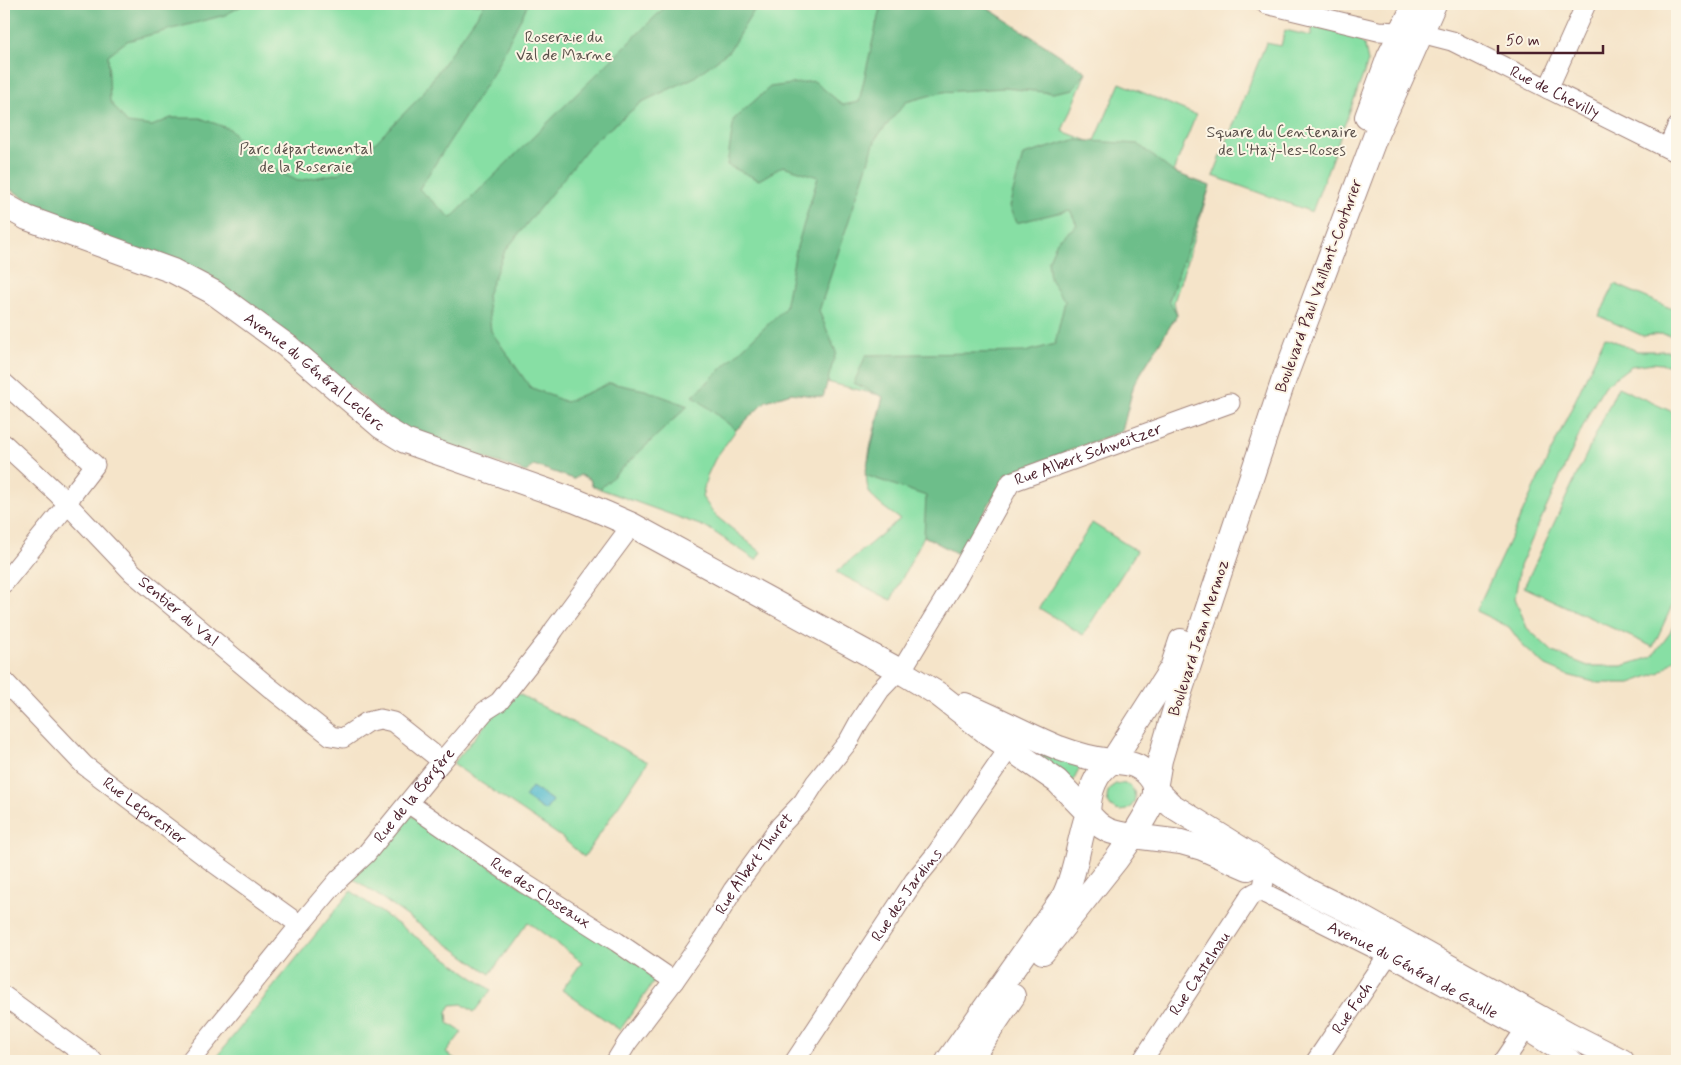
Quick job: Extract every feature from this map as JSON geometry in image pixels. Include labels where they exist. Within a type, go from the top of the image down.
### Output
[{"type":"main road","name":"Boulevard Paul Vaillant-Couturier","points":[[1410,33],[1415,4]]},
{"type":"main road","name":"Boulevard Paul Vaillant-Couturier","points":[[1241,485],[1285,338],[1389,56],[1434,4]]},
{"type":"main road","name":"Avenue du Général Leclerc","points":[[5,207],[27,218],[160,265],[213,292],[287,346],[382,427],[405,442],[576,501],[632,526],[900,671]]},
{"type":"main road","name":"Boulevard Jean Mermoz","points":[[948,1061],[1064,896],[1072,880],[1093,785],[1104,766],[1112,762],[1172,668],[1241,485]]},
{"type":"main road","name":"Boulevard Jean Mermoz","points":[[969,1061],[1050,941],[1116,860],[1133,836],[1152,803],[1160,760],[1241,485]]},
{"type":"main road","points":[[900,671],[1014,738],[1097,824],[1107,831],[1133,836]]},
{"type":"main road","points":[[1014,738],[1112,762],[1126,762],[1136,765],[1150,777],[1155,789]]},
{"type":"main road","name":"Avenue du Général de Gaulle","points":[[1155,789],[1171,805],[1310,892],[1620,1060]]},
{"type":"main road","name":"Avenue du Général de Gaulle","points":[[1133,836],[1181,842],[1202,848],[1264,884],[1310,892]]},
{"type":"street","name":"Rue de Chevilly","points":[[1266,4],[1378,31],[1410,33],[1452,41],[1673,150]]},
{"type":"street","points":[[1548,89],[1586,4]]},
{"type":"street","points":[[1673,150],[1677,127]]},
{"type":"street","points":[[4,383],[95,465],[72,495],[67,505],[4,582]]},
{"type":"street","name":"Rue Albert Schweitzer","points":[[900,671],[954,583],[1011,482],[1230,403]]},
{"type":"street","name":"Sentier du Val","points":[[4,444],[56,492],[133,573],[269,687],[331,736],[343,738],[367,722],[380,719],[393,722],[442,761]]},
{"type":"street","name":"Rue de la Bergère","points":[[190,1061],[339,879],[366,854],[485,711],[499,702],[548,641],[554,630],[632,526]]},
{"type":"street","name":"Rue Albert Thuret","points":[[616,1061],[627,1043],[704,938],[733,890],[780,826],[803,802],[815,783],[848,742],[880,690],[900,671]]},
{"type":"street","name":"Rue Leforestier","points":[[4,681],[84,765],[202,855],[300,925]]},
{"type":"street","name":"Rue des Jardins","points":[[795,1061],[914,881],[936,854],[1014,738]]},
{"type":"street","name":"Rue des Closeaux","points":[[408,803],[524,883],[674,981]]},
{"type":"street","name":"Avenue du Général de Gaulle","points":[[1264,884],[1525,1030],[1574,1061]]},
{"type":"street","name":"Rue Castelnau","points":[[1142,1061],[1251,895],[1264,884]]},
{"type":"street","name":"Rue Foch","points":[[1316,1061],[1388,955]]},
{"type":"street","points":[[4,996],[93,1061]]},
{"type":"street","points":[[1504,1061],[1525,1030]]},
{"type":"green space","name":"Parc départemental de la Roseraie","points":[[4,4],[981,4],[1086,72],[1062,131],[1094,143],[1120,83],[1196,115],[1173,172],[1210,186],[1174,302],[1177,315],[1134,384],[1122,431],[1006,474],[960,555],[924,536],[891,600],[836,572],[900,519],[875,499],[869,491],[867,483],[868,459],[883,396],[827,382],[823,397],[791,393],[766,401],[736,430],[715,459],[707,476],[702,497],[716,516],[761,552],[756,560],[708,528],[592,486],[590,479],[579,475],[574,479],[534,465],[526,472],[283,331],[28,205],[29,200],[4,186]]},
{"type":"green space","points":[[4,4],[245,4],[225,15],[127,41],[108,55],[110,101],[127,123],[152,126],[171,118],[200,118],[230,129],[257,161],[298,181],[340,173],[377,141],[420,97],[484,4],[528,4],[492,75],[419,189],[451,218],[668,4],[758,4],[729,51],[693,78],[642,102],[592,143],[505,251],[487,295],[491,331],[530,387],[566,402],[610,383],[645,390],[688,406],[600,489],[592,486],[590,479],[580,475],[574,479],[534,465],[526,472],[404,431],[283,331],[28,205],[29,200],[4,186]]},
{"type":"green space","points":[[881,4],[981,4],[1086,72],[1073,89],[1053,93],[1004,88],[943,92],[906,102],[876,138],[819,311],[836,352],[823,397],[791,393],[766,401],[736,430],[693,396],[785,308],[796,250],[818,177],[783,166],[759,180],[727,165],[734,119],[770,87],[814,81],[843,105],[859,102]]},
{"type":"green space","name":"Square du Centenaire de L'Haÿ-les-Roses","points":[[1313,26],[1355,36],[1365,46],[1368,62],[1312,212],[1213,176],[1266,43],[1281,46],[1285,30],[1311,36]]},
{"type":"green space","points":[[1074,140],[1138,144],[1173,172],[1210,186],[1169,300],[1177,315],[1134,384],[1122,431],[1006,474],[960,555],[924,536],[926,496],[865,475],[883,397],[854,383],[866,355],[1025,352],[1055,344],[1065,301],[1050,279],[1048,262],[1057,241],[1077,225],[1070,210],[1016,223],[1009,207],[1023,155]]},
{"type":"green space","points":[[1615,284],[1677,311],[1677,336],[1661,334],[1643,336],[1599,316]]},
{"type":"green space","points":[[1605,337],[1637,351],[1677,351],[1677,366],[1653,363],[1631,366],[1604,386],[1590,411],[1520,566],[1515,598],[1527,628],[1553,652],[1588,666],[1622,666],[1652,657],[1670,633],[1677,616],[1677,657],[1661,672],[1630,683],[1598,683],[1567,675],[1546,666],[1524,647],[1509,627],[1476,611]]},
{"type":"green space","points":[[1618,387],[1677,414],[1677,595],[1653,647],[1524,587]]},
{"type":"green space","points":[[1092,523],[1137,551],[1083,635],[1039,608]]},
{"type":"green space","points":[[513,691],[648,762],[584,857],[560,836],[453,764]]},
{"type":"green space","points":[[1024,740],[1082,764],[1070,787],[1029,752]]},
{"type":"green space","points":[[1121,783],[1131,787],[1135,797],[1131,807],[1121,811],[1111,807],[1107,797],[1111,787]]},
{"type":"green space","points":[[407,815],[412,816],[658,976],[620,1030],[562,990],[582,962],[528,922],[490,974],[353,878]]},
{"type":"green space","points":[[351,891],[491,990],[474,1012],[462,1004],[451,1005],[447,1012],[448,1023],[462,1032],[446,1053],[458,1061],[213,1061]]},
{"type":"water","points":[[532,787],[553,801],[545,811],[525,797]]},
{"type":"park label","name":"Roseraie du Val de Marne","points":[[564,46]]}]
